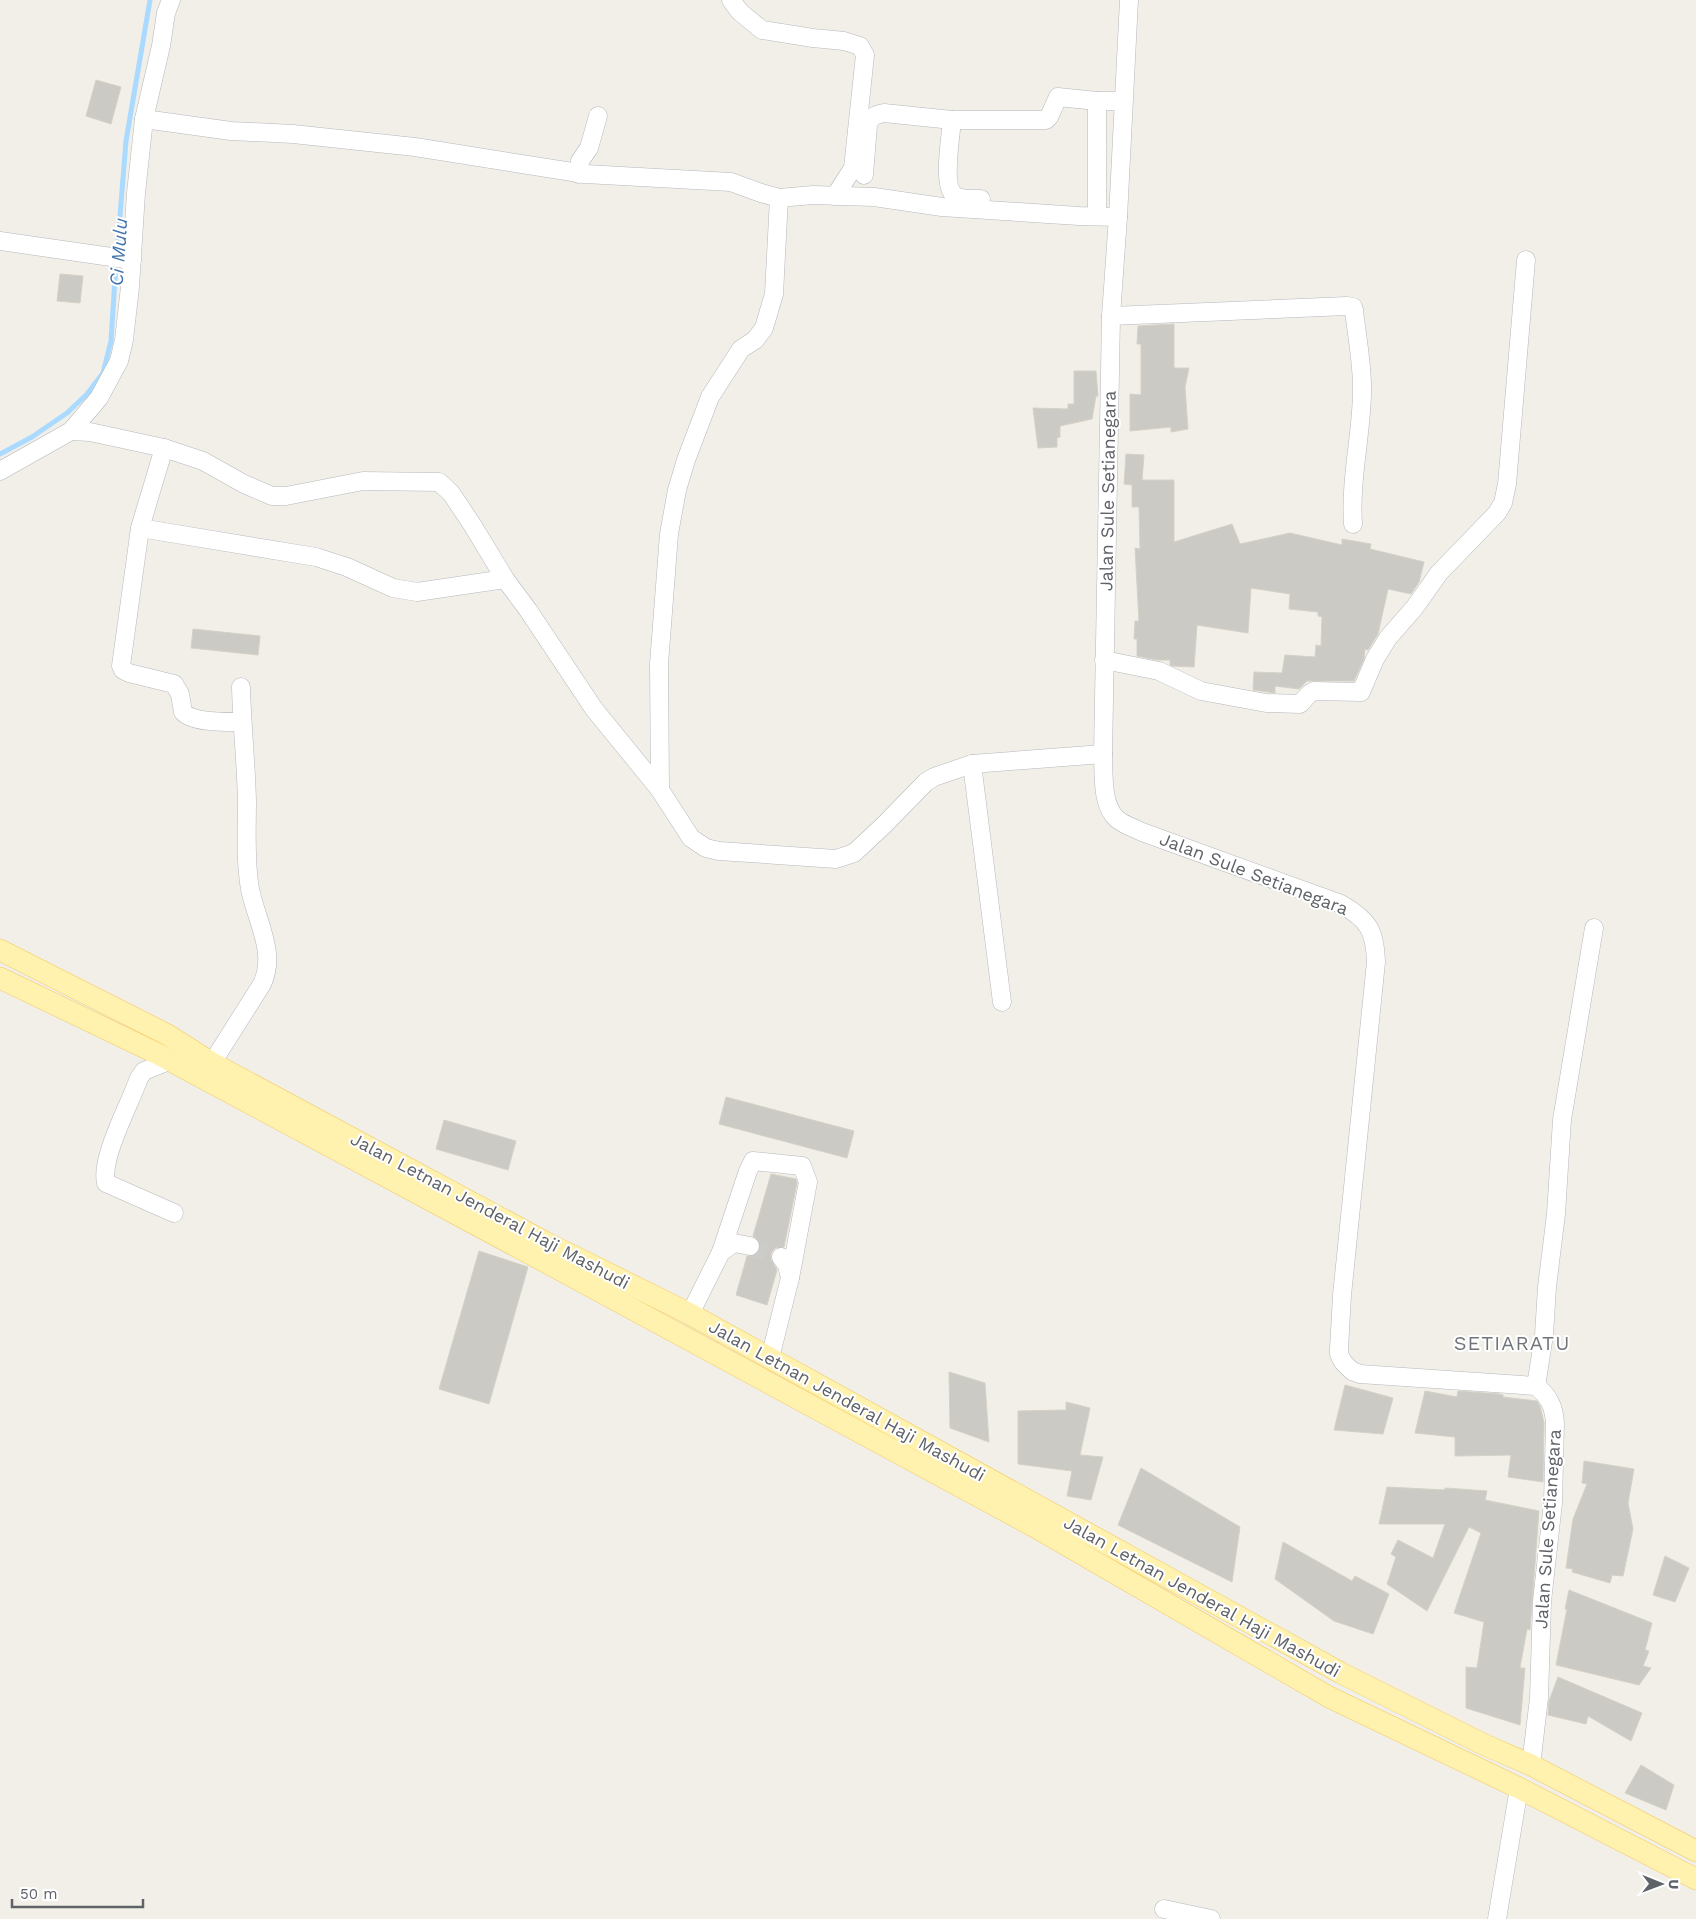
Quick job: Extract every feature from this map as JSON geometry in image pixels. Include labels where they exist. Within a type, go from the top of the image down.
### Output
[{"type":"main road","name":"Jalan Letnan Jenderal Haji Mashudi","points":[[0,950],[168,1035],[212,1063],[545,1242],[690,1314],[1341,1673],[1485,1745],[1531,1765],[1696,1851]]},
{"type":"main road","name":"Jalan Letnan Jenderal Haji Mashudi","points":[[0,978],[163,1058],[540,1258],[1026,1522],[1329,1696],[1519,1788],[1696,1879]]},
{"type":"main road","points":[[163,1058],[168,1035]]},
{"type":"main road","points":[[1329,1696],[1341,1673]]},
{"type":"street","points":[[0,471],[71,431],[99,398],[119,361],[124,340],[144,119],[161,46],[166,13],[171,0]]},
{"type":"street","points":[[730,0],[740,12],[762,30],[844,41],[860,46],[865,55],[853,168],[835,196]]},
{"type":"street","name":"Jalan Sule Setianegara","points":[[1129,0],[1111,316],[1104,660],[1104,786],[1110,810],[1121,822],[1142,832],[1341,904],[1365,921],[1374,936],[1376,962],[1342,1295],[1339,1354],[1343,1362],[1352,1370],[1367,1375],[1456,1379],[1536,1386],[1548,1399],[1552,1407],[1555,1439],[1553,1503],[1542,1601],[1540,1698],[1531,1765]]},
{"type":"street","points":[[864,175],[868,125],[871,117],[884,113],[952,120],[1046,120],[1058,97],[1096,101],[1122,100]]},
{"type":"street","points":[[1096,101],[1097,212]]},
{"type":"street","points":[[579,174],[580,161],[589,148],[598,116]]},
{"type":"street","points":[[144,119],[230,131],[293,134],[415,147],[579,174],[731,182],[779,198],[813,195],[874,197],[985,211],[1118,217]]},
{"type":"street","points":[[952,120],[948,178],[950,188],[954,194],[962,198],[1045,202]]},
{"type":"street","points":[[660,790],[660,664],[669,534],[677,490],[686,460],[710,397],[741,349],[755,340],[764,328],[774,294],[779,198]]},
{"type":"street","points":[[0,241],[130,259]]},
{"type":"street","points":[[1104,660],[1159,671],[1201,691],[1266,703],[1300,704],[1314,691],[1361,692],[1375,659],[1388,638],[1415,608],[1439,573],[1486,525],[1503,503],[1507,484],[1526,260]]},
{"type":"street","points":[[1111,316],[1353,307],[1362,392],[1352,506],[1353,524]]},
{"type":"street","points":[[71,431],[90,432],[164,448],[203,461],[244,484],[272,496],[286,496],[363,481],[439,482],[450,493],[473,526],[504,579],[528,610],[594,708],[633,759],[660,790],[691,838],[706,848],[738,852],[836,858],[854,853],[934,776],[972,764],[1103,754]]},
{"type":"street","points":[[164,448],[140,528],[121,659],[122,668],[129,673],[174,684],[180,694],[182,712],[190,717],[225,722],[242,722]]},
{"type":"street","points":[[140,528],[316,557],[393,588],[408,591],[417,592],[504,579]]},
{"type":"street","points":[[212,1063],[262,984],[267,970],[268,953],[251,895],[246,864],[247,800],[241,686]]},
{"type":"street","points":[[972,764],[1002,1002]]},
{"type":"street","points":[[1536,1386],[1544,1335],[1547,1287],[1554,1234],[1562,1120],[1594,928]]},
{"type":"street","points":[[163,1058],[144,1071],[139,1078],[113,1139],[104,1173],[106,1183],[174,1213]]},
{"type":"street","points":[[690,1314],[721,1252],[753,1161],[802,1166],[808,1182],[790,1278],[770,1358]]},
{"type":"street","points":[[721,1252],[734,1244],[750,1246]]},
{"type":"street","points":[[781,1257],[787,1265],[790,1278]]},
{"type":"street","points":[[1497,1919],[1519,1788]]},
{"type":"street","points":[[1164,1909],[1212,1919]]},
{"type":"building","points":[[96,80],[121,87],[111,124],[86,116]]},
{"type":"building","points":[[60,274],[83,276],[80,303],[57,301]]},
{"type":"building","points":[[1174,324],[1174,368],[1189,368],[1185,387],[1188,429],[1171,432],[1171,427],[1130,431],[1130,394],[1141,395],[1141,344],[1137,344],[1138,326]]},
{"type":"building","points":[[1074,371],[1096,371],[1098,396],[1096,396],[1092,419],[1060,426],[1060,437],[1057,438],[1057,447],[1038,448],[1033,408],[1068,409],[1068,404],[1074,404]]},
{"type":"building","points":[[1126,454],[1144,455],[1142,480],[1174,480],[1174,542],[1232,524],[1240,544],[1290,533],[1342,545],[1342,539],[1371,544],[1370,549],[1424,562],[1419,582],[1411,594],[1388,589],[1378,634],[1368,650],[1365,649],[1364,659],[1354,681],[1307,681],[1299,689],[1275,686],[1275,693],[1253,690],[1254,672],[1282,673],[1285,655],[1315,657],[1316,645],[1321,646],[1322,617],[1318,616],[1318,612],[1289,609],[1290,594],[1251,588],[1248,633],[1197,625],[1194,667],[1172,666],[1170,665],[1170,660],[1157,660],[1137,656],[1137,639],[1134,639],[1135,621],[1139,621],[1135,548],[1140,549],[1139,507],[1132,507],[1132,485],[1124,484]]},
{"type":"building","points":[[193,629],[260,636],[258,655],[191,648]]},
{"type":"building","points":[[726,1097],[854,1131],[847,1158],[719,1124]]},
{"type":"building","points":[[444,1120],[516,1141],[508,1170],[436,1149]]},
{"type":"building","points":[[771,1174],[796,1179],[797,1183],[784,1247],[775,1248],[771,1253],[771,1259],[777,1270],[767,1305],[736,1295],[747,1256],[754,1256],[760,1248],[760,1242],[753,1236]]},
{"type":"building","points":[[479,1251],[528,1267],[489,1404],[439,1389]]},
{"type":"building","points":[[949,1372],[985,1383],[989,1442],[950,1428]]},
{"type":"building","points":[[1345,1385],[1393,1398],[1383,1434],[1334,1430]]},
{"type":"building","points":[[1425,1391],[1457,1397],[1458,1391],[1499,1394],[1503,1395],[1503,1397],[1537,1401],[1544,1423],[1543,1482],[1508,1477],[1511,1455],[1455,1456],[1455,1437],[1415,1433]]},
{"type":"building","points":[[1066,1402],[1090,1408],[1080,1455],[1103,1457],[1091,1500],[1067,1496],[1072,1471],[1018,1464],[1018,1411],[1066,1410]]},
{"type":"building","points":[[1584,1461],[1634,1469],[1628,1503],[1633,1529],[1623,1576],[1612,1575],[1610,1583],[1572,1572],[1573,1569],[1566,1568],[1573,1519],[1587,1484],[1582,1483]]},
{"type":"building","points":[[1141,1468],[1240,1527],[1232,1582],[1118,1525]]},
{"type":"building","points":[[1387,1487],[1487,1491],[1485,1500],[1539,1511],[1530,1630],[1527,1629],[1520,1668],[1525,1668],[1520,1725],[1466,1708],[1466,1667],[1477,1668],[1484,1622],[1454,1613],[1481,1533],[1469,1527],[1427,1611],[1387,1584],[1396,1557],[1391,1554],[1398,1540],[1433,1558],[1445,1524],[1379,1524]]},
{"type":"building","points":[[1283,1542],[1352,1581],[1355,1576],[1389,1594],[1373,1634],[1334,1621],[1275,1579]]},
{"type":"building","points":[[1665,1556],[1689,1568],[1675,1602],[1653,1595]]},
{"type":"building","points":[[1569,1590],[1652,1623],[1645,1650],[1649,1651],[1643,1666],[1651,1668],[1639,1685],[1556,1665]]},
{"type":"building","points":[[1558,1677],[1642,1713],[1631,1741],[1588,1716],[1586,1724],[1548,1715],[1549,1701]]},
{"type":"building","points":[[1641,1765],[1674,1785],[1666,1810],[1625,1793]]},
{"type":"waterway","name":"Ci Mulu","points":[[0,454],[32,437],[67,413],[87,394],[103,373],[111,341],[126,141],[150,0]]},
{"type":"tunnel","points":[[750,1246],[781,1257]]},
{"type":"district","name":"SETIARATU","points":[[1512,1343]]}]
